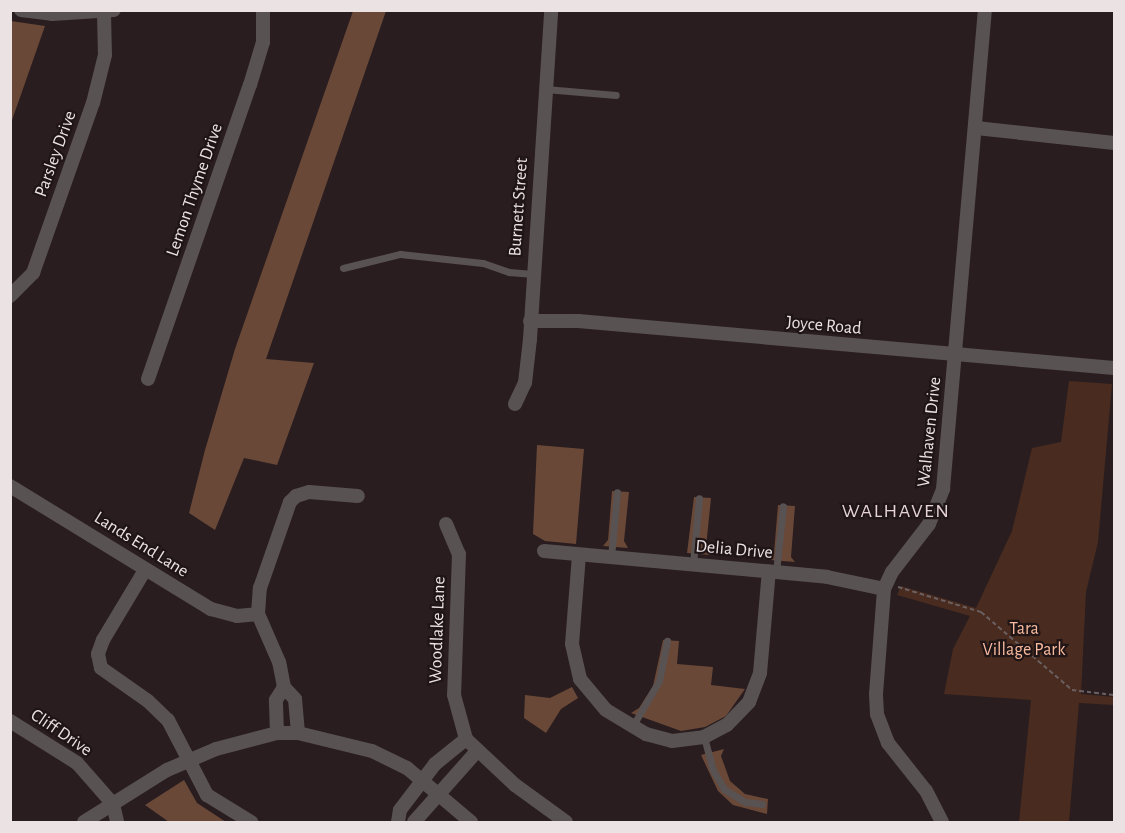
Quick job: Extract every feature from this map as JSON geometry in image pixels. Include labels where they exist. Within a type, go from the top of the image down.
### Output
[{"type":"street","points":[[21,10],[109,12]]},
{"type":"street","name":"Lemon Thyme Drive","points":[[148,379],[250,85],[263,42],[263,10]]},
{"type":"street","name":"Burnett Street","points":[[515,404],[525,383],[551,10]]},
{"type":"street","name":"Walhaven Drive","points":[[885,586],[929,524],[940,500],[985,10]]},
{"type":"street","name":"Parsley Drive","points":[[10,296],[33,273],[93,103],[105,55],[109,12]]},
{"type":"street","points":[[975,128],[1114,143]]},
{"type":"street","name":"Joyce Road","points":[[530,321],[578,321],[955,356],[1114,368]]},
{"type":"street","name":"Lands End Lane","points":[[10,486],[145,570],[224,615],[258,614]]},
{"type":"street","points":[[298,733],[295,699],[284,687],[279,662],[258,614],[260,588],[290,502],[309,492],[358,496]]},
{"type":"street","name":"Woodlake Lane","points":[[446,524],[459,554],[454,695],[466,739]]},
{"type":"street","name":"Delia Drive","points":[[544,551],[827,577],[885,586]]},
{"type":"street","points":[[579,555],[572,644],[576,670],[595,701],[632,727],[672,741],[704,737],[737,717],[754,693],[760,673],[773,572]]},
{"type":"street","points":[[145,570],[103,640],[98,661],[105,674],[162,714],[207,795],[251,822]]},
{"type":"street","points":[[885,586],[877,714],[891,748],[926,791],[942,822]]},
{"type":"street","points":[[277,733],[276,699],[284,687]]},
{"type":"street","name":"Cliff Drive","points":[[10,721],[77,763],[113,804]]},
{"type":"street","points":[[84,822],[189,760],[277,733],[298,733],[372,751],[407,768],[471,822]]},
{"type":"street","points":[[399,822],[400,810],[422,781],[466,739],[515,785],[566,822]]},
{"type":"street","points":[[414,822],[478,750]]},
{"type":"street","points":[[113,804],[117,822]]},
{"type":"lane","points":[[545,90],[616,95]]},
{"type":"lane","points":[[343,268],[400,254],[465,260],[533,274]]},
{"type":"lane","points":[[611,557],[617,492]]},
{"type":"lane","points":[[693,564],[699,498]]},
{"type":"lane","points":[[773,572],[783,506]]},
{"type":"lane","points":[[632,727],[659,681],[667,642]]},
{"type":"lane","points":[[704,737],[713,770],[724,789],[745,802],[762,804]]},
{"type":"path","points":[[885,586],[981,612],[1072,690],[1114,695]]},
{"type":"green space","name":"Tara Village Park","points":[[1069,381],[1112,384],[1098,542],[1086,592],[1081,694],[1114,697],[1114,705],[1079,703],[1069,822],[1019,822],[1031,700],[944,694],[953,649],[970,616],[897,595],[901,586],[976,608],[1012,531],[1032,448],[1061,442]]},
{"type":"shaded area","points":[[353,11],[386,11],[266,359],[314,363],[277,465],[244,458],[215,530],[189,513],[205,450],[235,349]]},
{"type":"shaded area","points":[[10,21],[45,26],[11,123]]},
{"type":"shaded area","points":[[537,445],[584,449],[576,544],[545,541],[533,534]]},
{"type":"shaded area","points":[[612,491],[629,492],[624,541],[628,548],[603,546],[608,540]]},
{"type":"shaded area","points":[[694,497],[711,498],[706,547],[710,555],[687,553]]},
{"type":"shaded area","points":[[778,505],[795,506],[791,557],[795,562],[770,560],[774,553]]},
{"type":"shaded area","points":[[663,640],[679,641],[677,664],[713,667],[711,685],[745,689],[726,716],[705,727],[681,731],[631,713],[639,708],[653,686]]},
{"type":"shaded area","points":[[572,687],[578,698],[561,709],[546,733],[524,718],[525,695],[550,698]]},
{"type":"shaded area","points":[[724,749],[721,756],[730,781],[745,794],[768,799],[767,814],[733,805],[718,791],[701,755]]},
{"type":"shaded area","points":[[184,780],[197,803],[226,822],[169,822],[145,805]]},
{"type":"district","name":"WALHAVEN","points":[[896,511]]}]
